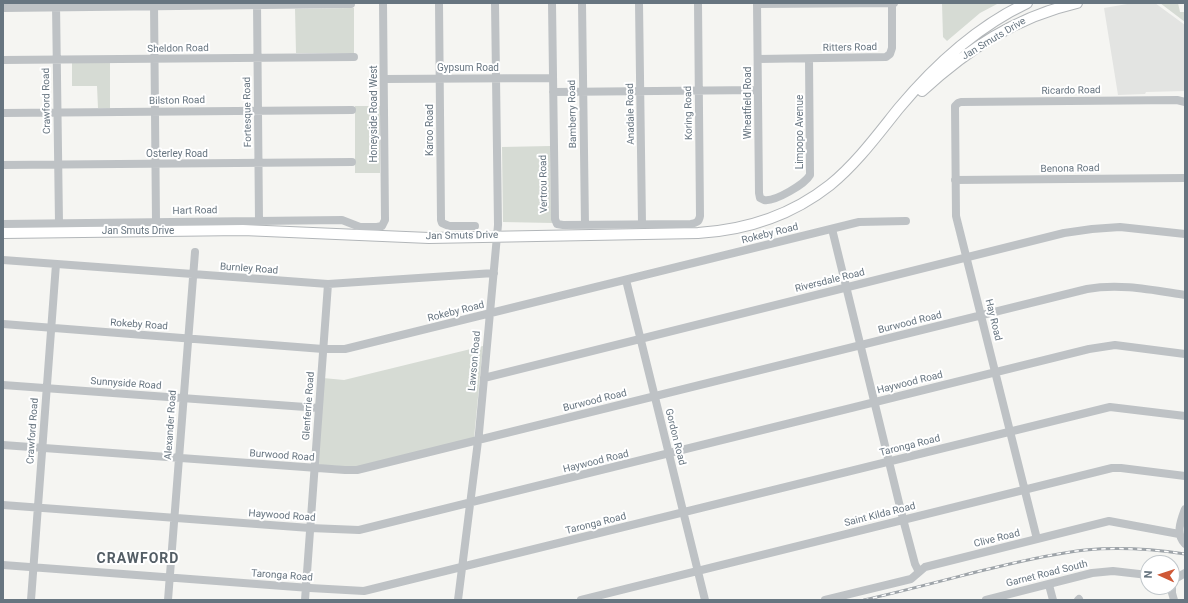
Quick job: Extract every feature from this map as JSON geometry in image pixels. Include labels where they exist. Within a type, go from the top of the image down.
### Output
[{"type":"main road","name":"Jan Smuts Drive","points":[[3,233],[242,230],[429,238],[698,233],[726,230],[752,224],[784,213],[817,194],[846,171],[920,85],[960,45],[986,26],[1027,3]]},
{"type":"main road","name":"Jan Smuts Drive","points":[[885,126],[936,79],[970,51],[1011,27],[1042,13],[1077,3]]},
{"type":"street","name":"Honeyside Road West","points":[[383,3],[384,224]]},
{"type":"street","name":"Karoo Road","points":[[439,3],[441,220],[442,223],[449,226],[475,226]]},
{"type":"street","name":"Lawson Road","points":[[458,600],[478,441],[497,236],[498,192],[495,3]]},
{"type":"street","name":"Vertrou Road","points":[[552,3],[555,219],[558,224],[691,224],[697,222]]},
{"type":"street","name":"Bamberry Road","points":[[582,3],[584,225]]},
{"type":"street","name":"Anadale Road","points":[[640,3],[642,224]]},
{"type":"street","name":"Koring Road","points":[[697,222],[700,216],[698,3]]},
{"type":"street","points":[[757,4],[893,3]]},
{"type":"street","name":"Ritters Road","points":[[758,59],[877,58],[889,56],[892,48],[893,3]]},
{"type":"street","name":"Fortesque Road","points":[[257,4],[258,221]]},
{"type":"street","points":[[3,8],[56,5],[351,4]]},
{"type":"street","name":"Wheatfield Road","points":[[757,4],[759,193],[760,198],[764,200]]},
{"type":"street","name":"Crawford Road","points":[[56,5],[59,223]]},
{"type":"street","points":[[154,5],[156,222]]},
{"type":"street","name":"Sheldon Road","points":[[3,60],[354,57]]},
{"type":"street","name":"Limpopo Avenue","points":[[764,200],[768,201],[794,188],[805,181],[810,175],[809,59]]},
{"type":"street","name":"Gypsum Road","points":[[384,79],[553,78]]},
{"type":"street","points":[[553,92],[758,90]]},
{"type":"street","name":"Ricardo Road","points":[[957,104],[961,102],[1177,100],[1185,102]]},
{"type":"street","name":"Hay Road","points":[[957,104],[955,108],[956,216],[1037,539]]},
{"type":"street","name":"Bilston Road","points":[[3,113],[352,110]]},
{"type":"street","name":"Osterley Road","points":[[3,165],[352,162]]},
{"type":"street","name":"Benona Road","points":[[955,180],[1185,178]]},
{"type":"street","name":"Hart Road","points":[[3,224],[342,220],[360,228],[377,227],[384,224]]},
{"type":"street","name":"Rokeby Road","points":[[3,324],[323,349],[345,349],[864,221],[906,221]]},
{"type":"street","name":"Riversdale Road","points":[[484,378],[1064,233],[1120,227],[1185,234]]},
{"type":"street","points":[[832,229],[903,519],[915,564],[919,572]]},
{"type":"street","name":"Alexander Road","points":[[168,600],[192,274],[195,252]]},
{"type":"street","name":"Burnley Road","points":[[3,260],[328,284],[494,273]]},
{"type":"street","name":"Crawford Road","points":[[31,600],[56,264]]},
{"type":"street","name":"Gordon Road","points":[[626,280],[705,600]]},
{"type":"street","name":"Glenferrie Road","points":[[304,600],[328,284]]},
{"type":"street","name":"Burwood Road","points":[[3,445],[348,471],[478,441],[981,315],[1100,287],[1127,286],[1185,295]]},
{"type":"street","name":"Haywood Road","points":[[3,505],[310,528],[362,530],[1110,345],[1185,354]]},
{"type":"street","name":"Sunnyside Road","points":[[3,385],[319,408]]},
{"type":"street","name":"Taronga Road","points":[[3,565],[306,588],[352,591],[364,590],[1112,407],[1185,416]]},
{"type":"street","name":"Saint Kilda Road","points":[[581,600],[1116,467],[1185,476]]},
{"type":"street","points":[[1185,509],[1179,534],[1185,544]]},
{"type":"street","name":"Clive Road","points":[[825,600],[911,579],[925,567],[1111,521],[1179,534]]},
{"type":"street","name":"Garnet Road South","points":[[986,600],[998,599],[1098,572],[1113,571],[1140,574]]},
{"type":"street","points":[[1049,585],[1053,600]]},
{"type":"shaded area","points":[[942,3],[999,3],[980,13],[947,41],[943,37]]},
{"type":"shaded area","points":[[1133,3],[1155,3],[1185,25],[1185,91],[1146,92],[1145,94],[1118,95],[1104,8]]},
{"type":"shaded area","points":[[1160,3],[1178,3],[1180,12],[1185,12],[1185,22]]},
{"type":"shaded area","points":[[354,8],[354,53],[296,53],[295,9]]},
{"type":"shaded area","points":[[72,63],[110,63],[110,108],[98,108],[97,86],[72,86]]},
{"type":"shaded area","points":[[355,106],[380,106],[380,173],[355,173]]},
{"type":"shaded area","points":[[550,146],[551,216],[553,223],[503,222],[502,147]]},
{"type":"shaded area","points":[[483,346],[474,438],[359,467],[319,465],[323,378],[344,380]]},
{"type":"railway","points":[[864,600],[1045,556],[1085,550],[1148,550],[1185,554]]},
{"type":"district","name":"CRAWFORD","points":[[138,559]]}]
